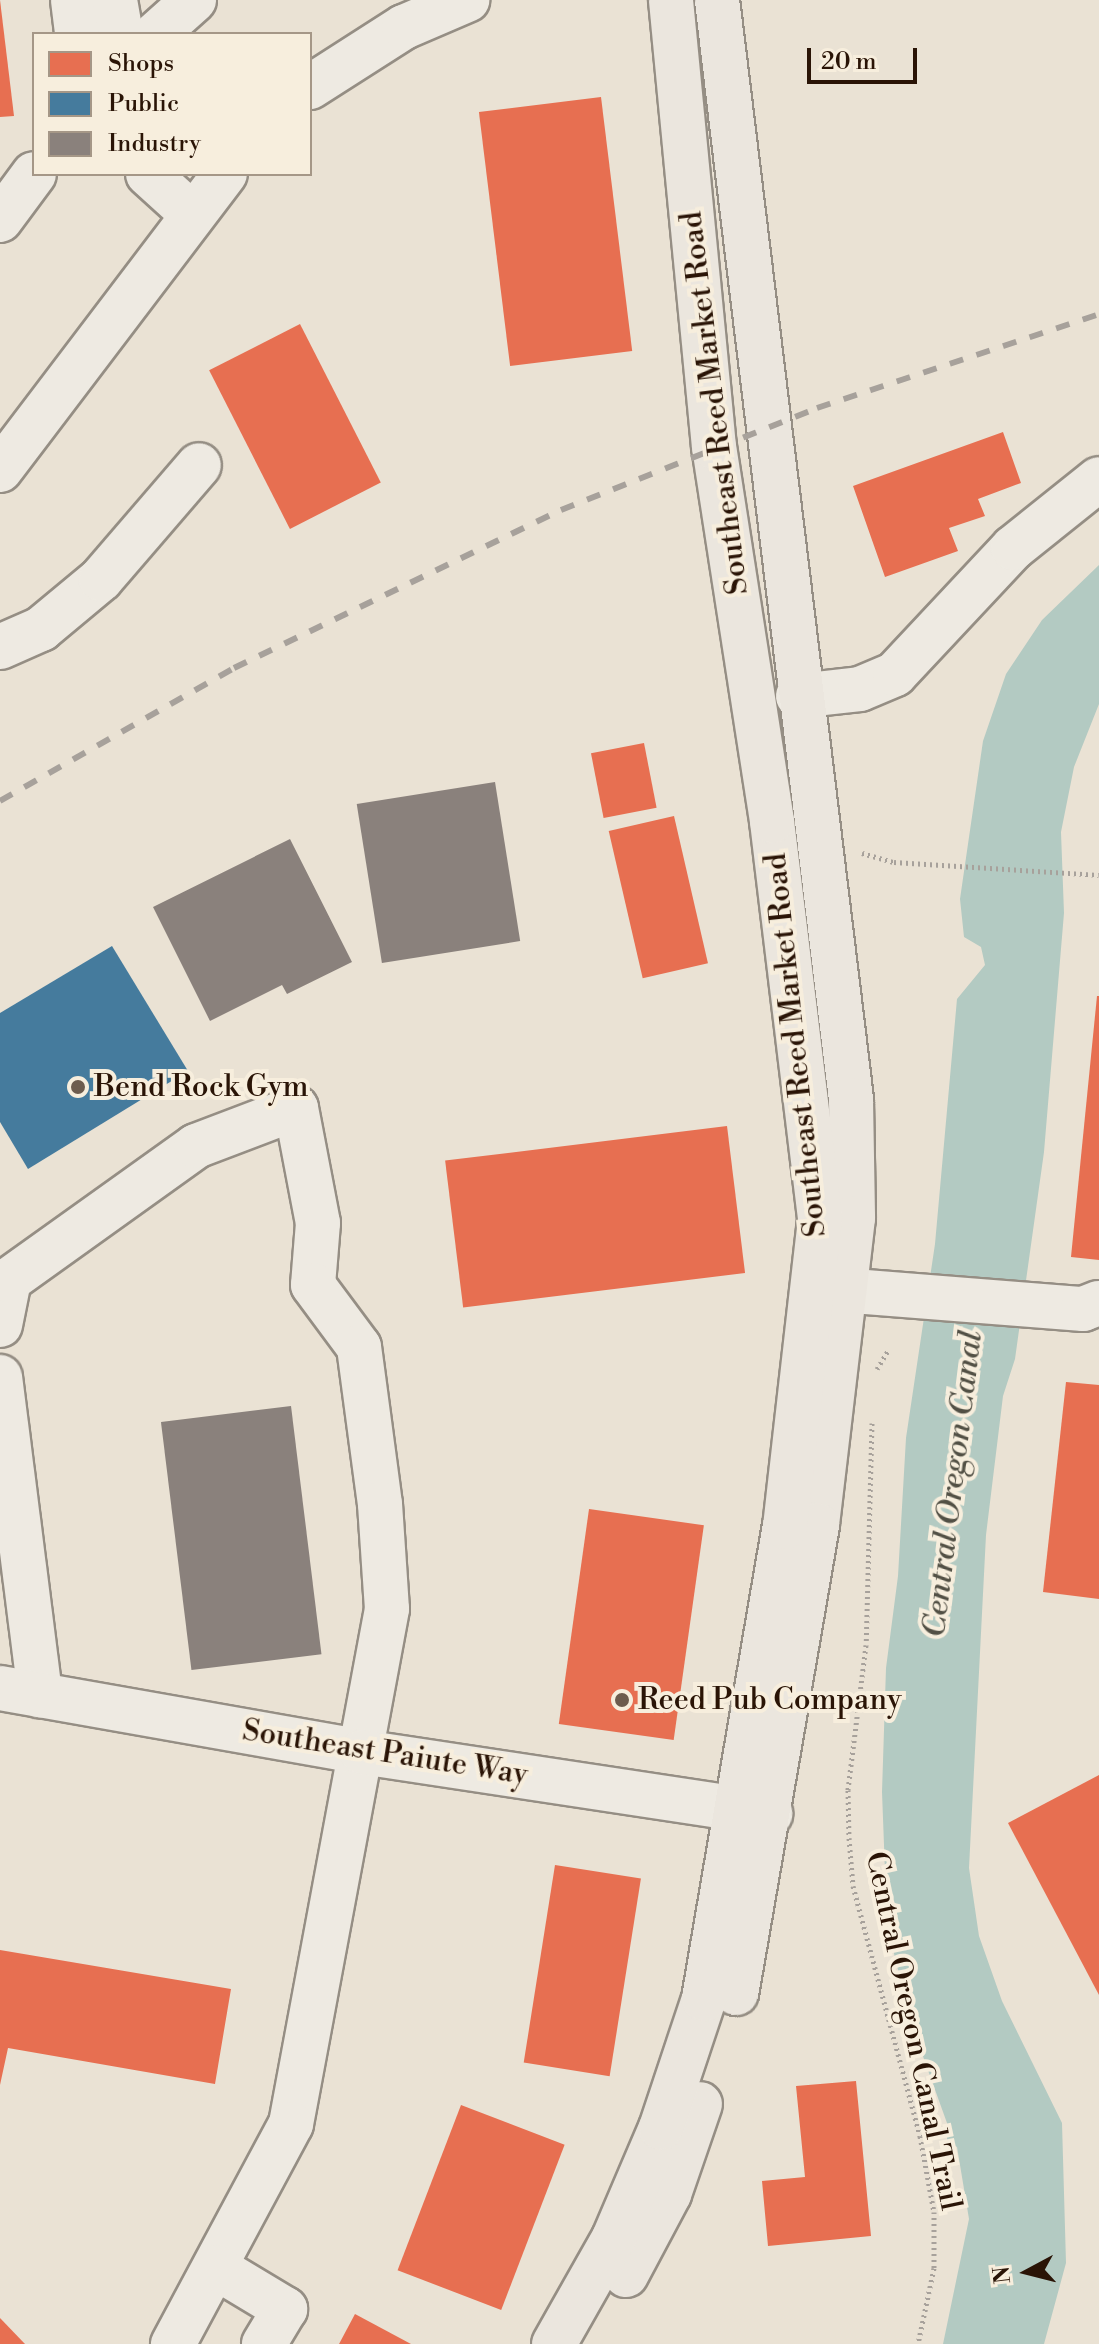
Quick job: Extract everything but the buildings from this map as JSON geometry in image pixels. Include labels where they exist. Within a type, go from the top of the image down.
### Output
[{"type":"main road","name":"Southeast Reed Market Road","points":[[671,0],[714,447],[772,821],[832,1289]]},
{"type":"main road","name":"Southeast Reed Market Road","points":[[589,2344],[669,2194],[733,2010],[754,1812],[832,1289],[851,1100],[798,696],[717,0]]},
{"type":"main road","name":"Southeast Reed Market Road","points":[[554,2344],[614,2238],[661,2128],[704,1999],[754,1812]]},
{"type":"street","points":[[73,0],[77,32]]},
{"type":"street","points":[[115,0],[121,32]]},
{"type":"street","points":[[158,32],[194,0]]},
{"type":"street","points":[[312,86],[404,27],[467,0]]},
{"type":"street","points":[[0,220],[33,176]]},
{"type":"street","points":[[150,176],[191,213]]},
{"type":"street","points":[[0,470],[191,213],[223,176]]},
{"type":"street","points":[[0,647],[41,629],[101,579],[199,465]]},
{"type":"street","points":[[798,696],[860,689],[895,674],[1013,548],[1099,479]]},
{"type":"street","points":[[0,1325],[9,1280],[196,1146],[296,1108],[318,1223],[313,1285],[359,1347],[380,1504],[387,1609],[291,2124],[173,2344]]},
{"type":"street","points":[[832,1289],[1094,1310]]},
{"type":"street","points":[[0,1377],[20,1691]]},
{"type":"street","name":"Southeast Paiute Way","points":[[20,1691],[362,1752],[754,1812]]},
{"type":"street","points":[[215,2267],[285,2309],[264,2344]]},
{"type":"path","points":[[894,862],[1099,875]]},
{"type":"path","points":[[870,1382],[888,1351]]},
{"type":"path","name":"Central Oregon Canal Trail","points":[[869,1416],[873,1482],[866,1645],[848,1790],[849,1838],[853,1886],[920,2136],[934,2212],[934,2268],[918,2344]]},
{"type":"water","name":"Central Oregon Canal","points":[[1099,565],[1099,704],[1074,767],[1061,832],[1064,913],[1044,1152],[1015,1359],[1003,1396],[986,1535],[969,1868],[979,1936],[1002,2001],[1062,2123],[1066,2263],[1044,2344],[943,2344],[969,2219],[957,2147],[947,2141],[947,2123],[911,2023],[887,1925],[882,1792],[886,1668],[898,1576],[906,1438],[935,1244],[957,999],[985,965],[981,947],[964,937],[960,899],[983,741],[1006,674],[1042,620]]},
{"type":"railway","points":[[0,801],[234,668],[561,510],[817,408],[1099,314]]},
{"type":"place","name":"Bend Rock Gym","points":[[78,1087]]},
{"type":"place","name":"Reed Pub Company","points":[[622,1700]]}]
